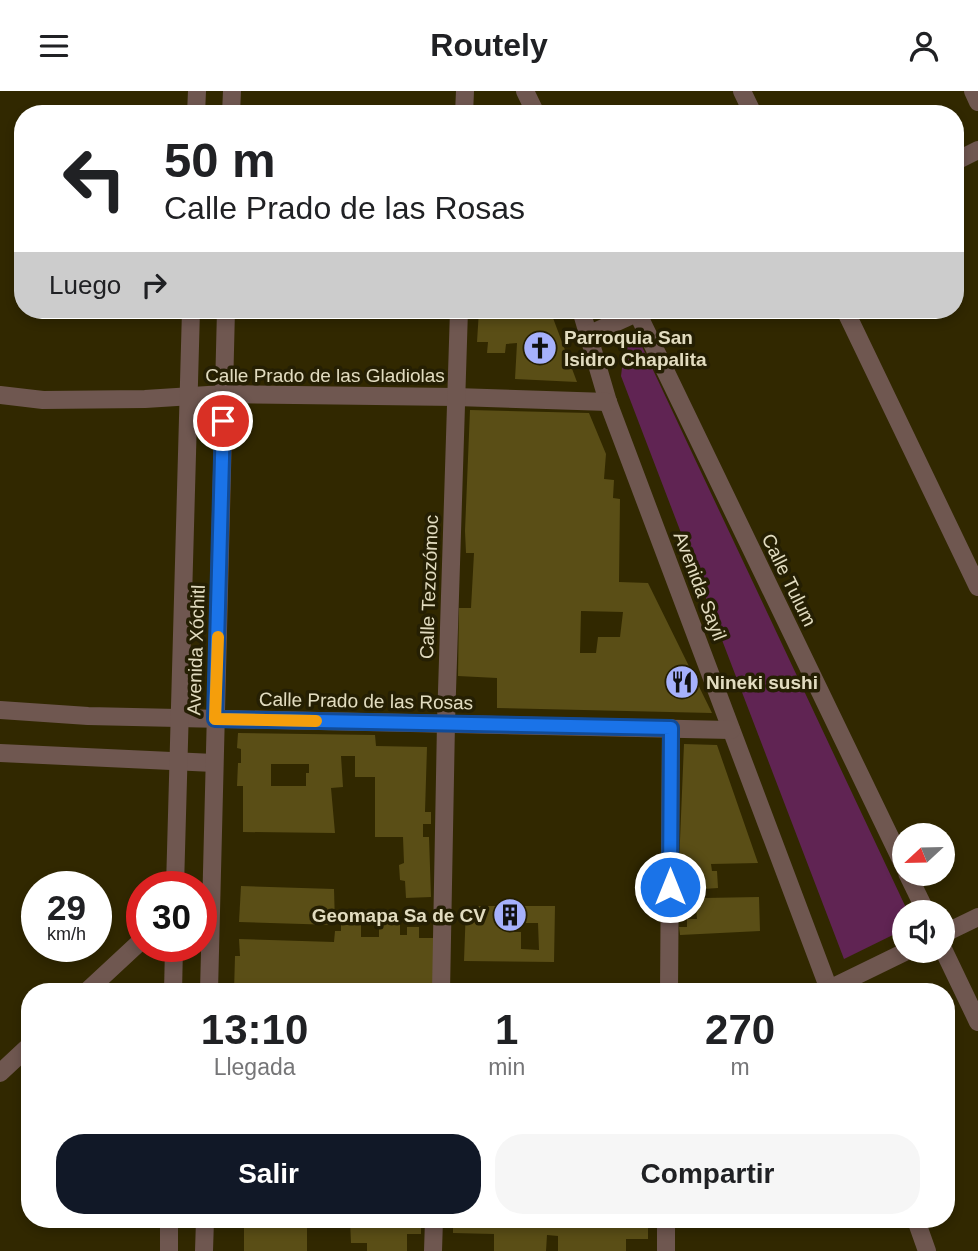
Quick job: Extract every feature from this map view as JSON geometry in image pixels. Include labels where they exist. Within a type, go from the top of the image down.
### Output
[{"type":"street","points":[[973,91],[978,102]]},
{"type":"street","name":"Avenida Xóchitl","points":[[176,871],[191,319]]},
{"type":"street","name":"Avenida Xóchitl","points":[[209,983],[226,319]]},
{"type":"street","name":"Calle Tezozómoc","points":[[441,983],[459,319]]},
{"type":"street","name":"Avenida Sayil","points":[[584,319],[608,403],[826,983]]},
{"type":"street","points":[[588,335],[622,319]]},
{"type":"street","name":"Calle Tulum","points":[[643,319],[892,841]]},
{"type":"street","points":[[849,319],[978,587]]},
{"type":"street","name":"Calle Prado de las Gladiolas","points":[[0,395],[44,400],[224,394],[456,397],[608,403]]},
{"type":"street","name":"Calle Prado de las Rosas","points":[[0,710],[88,716],[731,730]]},
{"type":"street","points":[[669,983],[671,728]]},
{"type":"street","points":[[0,753],[214,764]]},
{"type":"street","points":[[955,928],[978,917]]},
{"type":"street","points":[[96,983],[126,955]]},
{"type":"street","points":[[843,983],[892,958]]},
{"type":"street","points":[[173,983],[174,962]]},
{"type":"street","points":[[950,963],[978,1022]]},
{"type":"street","points":[[0,1073],[21,1053]]},
{"type":"street","points":[[169,1228],[169,1251]]},
{"type":"street","points":[[204,1251],[205,1228]]},
{"type":"street","points":[[433,1251],[434,1228]]},
{"type":"street","points":[[666,1228],[666,1251]]},
{"type":"street","points":[[919,1228],[928,1251]]},
{"type":"shaded area","points":[[638,338],[892,878],[892,886],[896,886],[902,900],[892,900],[892,935],[844,959],[621,376],[625,344]]},
{"type":"building","name":"Parroquia San Isidro Chapalita","points":[[478,319],[553,319],[577,382],[515,379],[517,343],[506,344],[505,353],[487,353],[488,342],[477,342]]},
{"type":"building","points":[[470,410],[589,413],[606,454],[604,479],[614,480],[613,498],[620,499],[619,582],[648,583],[712,713],[497,708],[497,678],[458,676],[459,608],[471,608],[474,553],[466,553]],"holes":[[[581,611],[623,612],[620,637],[598,637],[596,653],[580,653]]]},
{"type":"building","points":[[238,733],[375,735],[376,746],[427,747],[425,812],[431,812],[431,824],[423,824],[423,837],[429,837],[431,897],[406,898],[405,881],[400,880],[399,865],[404,863],[403,837],[375,837],[375,777],[355,777],[355,756],[341,756],[343,787],[331,788],[335,833],[243,832],[243,786],[237,786],[241,749],[237,748]],"holes":[[[271,764],[309,764],[306,786],[271,786]]]},
{"type":"building","points":[[684,744],[717,745],[758,863],[711,864],[712,871],[717,871],[718,888],[703,889],[704,898],[759,897],[760,931],[680,935],[679,927],[687,927],[687,919],[697,919],[696,906],[682,907],[682,899],[678,899],[678,874],[692,873],[691,864],[679,864]]},
{"type":"building","points":[[241,886],[334,889],[335,925],[239,922]]},
{"type":"building","points":[[466,906],[555,906],[554,962],[464,961]],"holes":[[[512,923],[538,923],[539,950],[521,949],[521,932],[511,932]]]},
{"type":"building","points":[[379,924],[400,924],[400,935],[407,935],[407,927],[419,927],[419,938],[433,938],[433,983],[234,983],[235,956],[240,956],[239,939],[334,942],[335,931],[341,931],[341,925],[361,925],[361,937],[379,937]]},
{"type":"building","points":[[244,1228],[307,1228],[307,1251],[244,1251]]},
{"type":"building","points":[[350,1228],[421,1228],[421,1234],[407,1234],[407,1251],[367,1251],[367,1243],[351,1243]]},
{"type":"building","points":[[453,1228],[648,1228],[648,1239],[626,1239],[626,1251],[558,1251],[558,1236],[547,1235],[546,1251],[494,1251],[494,1234],[453,1233]]},
{"type":"slow traffic","points":[[218,637],[215,719],[316,721]]},
{"type":"place","name":"Parroquia San Isidro Chapalita","points":[[540,348]]},
{"type":"place","name":"Nineki sushi","points":[[682,682]]},
{"type":"place","name":"Geomapa Sa de CV","points":[[510,915]]},
{"type":"route","points":[[223,421],[215,719],[671,728],[670,887]]}]
